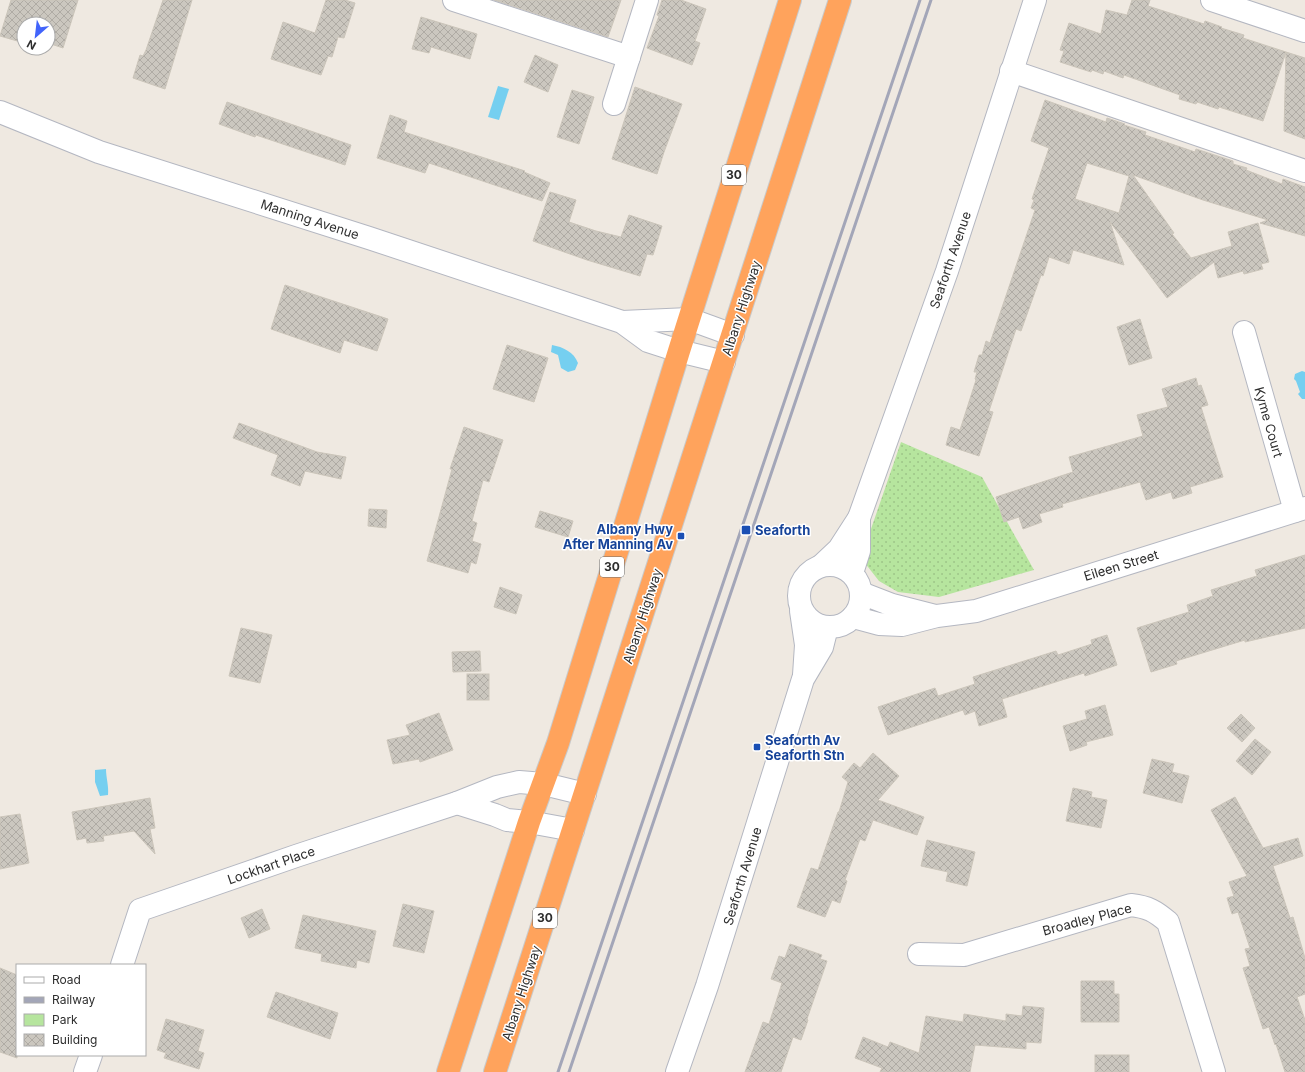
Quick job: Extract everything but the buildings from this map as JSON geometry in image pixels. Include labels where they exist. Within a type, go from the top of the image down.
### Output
[{"type":"highway","name":"30","points":[[448,1072],[529,822],[558,743],[679,351],[790,0]]},
{"type":"highway","name":"Albany Highway","points":[[495,1072],[840,0]]},
{"type":"street","points":[[454,0],[629,57]]},
{"type":"street","points":[[614,104],[647,0]]},
{"type":"street","name":"Seaforth Avenue","points":[[822,565],[839,549],[859,518],[947,271],[1011,70],[1035,0]]},
{"type":"street","points":[[1212,0],[1305,31]]},
{"type":"street","points":[[1011,70],[1305,171]]},
{"type":"street","name":"Manning Avenue","points":[[0,112],[99,152],[377,240],[622,322],[648,341],[679,351],[724,362]]},
{"type":"street","name":"Manning Avenue","points":[[622,322],[689,319],[732,334]]},
{"type":"street","name":"Kyme Court","points":[[1244,332],[1300,510]]},
{"type":"street","name":"Eileen Street","points":[[853,617],[880,624],[902,625],[937,616],[976,611],[1300,510]]},
{"type":"street","name":"Seaforth Avenue","points":[[852,574],[859,551],[859,518]]},
{"type":"street","points":[[833,564],[843,567],[852,574],[858,582],[861,593],[861,602],[858,610],[846,623],[837,627],[827,627],[812,622],[801,611],[798,596],[801,583],[806,575],[813,569],[822,565],[833,564]]},
{"type":"street","name":"Eileen Street","points":[[861,593],[892,605],[937,616]]},
{"type":"street","name":"Seaforth Avenue","points":[[801,611],[806,645],[804,679]]},
{"type":"street","name":"Seaforth Avenue","points":[[677,1072],[707,986],[804,679],[822,647],[827,627]]},
{"type":"street","name":"Lockhart Place","points":[[122,964],[140,910],[458,803],[497,787],[519,782],[544,784],[585,794]]},
{"type":"street","points":[[458,803],[507,820],[529,822],[573,830]]},
{"type":"street","name":"Broadley Place","points":[[919,954],[964,955],[1131,904],[1145,906],[1156,912],[1168,922],[1214,1072]]},
{"type":"street","points":[[85,1072],[91,1056]]},
{"type":"green space","points":[[901,442],[982,477],[1034,570],[939,597],[898,592],[879,581],[861,558]]},
{"type":"water","points":[[498,86],[509,89],[499,120],[488,117]]},
{"type":"water","points":[[552,345],[564,349],[574,356],[578,363],[575,370],[568,372],[561,368],[558,355],[551,352]]},
{"type":"water","points":[[1302,371],[1305,372],[1305,399],[1302,399],[1298,394],[1300,392],[1294,379],[1295,374]]},
{"type":"water","points":[[106,769],[108,795],[100,796],[95,782],[95,770]]},
{"type":"railway","points":[[558,1072],[920,0]]},
{"type":"railway","points":[[569,1072],[931,0]]},
{"type":"place","name":"Seaforth","points":[[746,530]]},
{"type":"place","name":"Albany Hwy After Manning Av","points":[[681,536]]},
{"type":"place","name":"Seaforth Av Seaforth Stn","points":[[757,747]]}]
